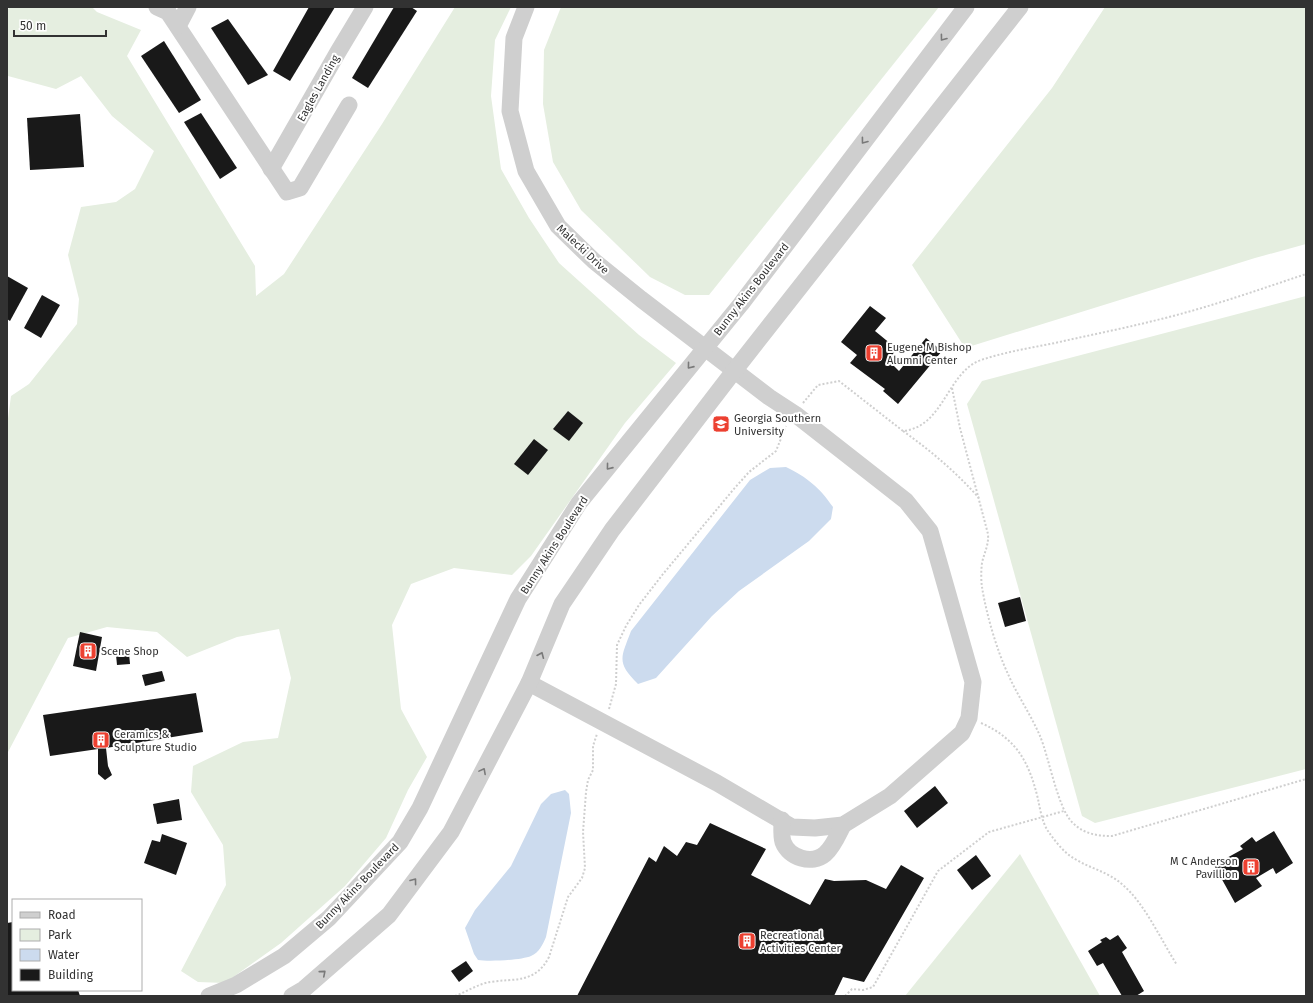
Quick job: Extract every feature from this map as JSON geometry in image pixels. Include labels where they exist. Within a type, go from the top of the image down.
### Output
[{"type":"street","points":[[157,7],[168,12],[178,26],[287,192],[300,188],[349,105]]},
{"type":"street","points":[[178,26],[188,7]]},
{"type":"street","name":"Eagles Landing","points":[[271,169],[365,7]]},
{"type":"street","name":"Malecki Drive","points":[[526,7],[514,38],[510,111],[526,171],[558,226],[594,261],[704,348],[769,397],[795,414],[906,501],[930,531],[973,682],[970,718]]},
{"type":"street","name":"Bunny Akins Boulevard","points":[[209,996],[236,985],[284,956],[329,918],[400,842],[423,802],[518,599],[579,503],[741,304],[966,7]]},
{"type":"street","points":[[292,996],[304,989],[389,915],[450,832],[529,682],[562,604],[612,530],[734,371],[1020,7]]},
{"type":"street","points":[[529,682],[748,800],[792,827],[815,828],[844,825],[890,796],[962,733],[970,718]]},
{"type":"street","points":[[782,820],[783,842],[789,852],[802,858],[815,860],[824,854],[834,842],[844,825]]},
{"type":"path","points":[[903,432],[911,431],[928,421],[970,366],[979,361],[1006,353],[1162,319],[1306,274]]},
{"type":"path","points":[[455,996],[489,982],[510,981],[537,973],[549,957],[568,897],[582,878],[585,868],[583,832],[586,792],[588,780],[593,770],[594,738],[615,693],[617,645],[636,610],[663,574],[749,472],[776,451],[785,427],[814,388],[818,385],[839,381],[903,432],[927,448],[960,476],[980,499]]},
{"type":"path","points":[[952,388],[960,428],[980,499],[988,542],[982,563],[982,588],[996,640],[1007,674],[1040,736],[1050,763],[1064,811],[1073,823],[1088,833],[1100,836],[1112,836],[1306,779]]},
{"type":"path","points":[[970,718],[994,729],[1022,754],[1033,778],[1042,817],[1047,830],[1062,849],[1075,859],[1106,872],[1123,886],[1142,908],[1177,965]]},
{"type":"path","points":[[845,996],[852,989],[863,990],[873,986],[938,871],[989,832],[1064,811]]},
{"type":"path","points":[[469,991],[469,996]]},
{"type":"green space","points":[[10,7],[92,7],[97,12],[141,30],[127,56],[255,266],[256,296],[284,274],[382,124],[455,7],[511,7],[495,40],[491,96],[501,169],[529,218],[559,263],[639,335],[676,363],[625,423],[531,556],[512,575],[454,568],[411,584],[392,625],[401,709],[427,757],[408,790],[386,838],[345,886],[281,943],[225,983],[198,982],[181,971],[226,885],[223,845],[191,792],[193,766],[243,742],[278,738],[291,678],[279,629],[237,637],[187,657],[157,632],[107,627],[68,638],[7,754],[7,426],[11,396],[29,384],[77,324],[79,299],[68,255],[81,207],[116,202],[135,189],[154,151],[112,116],[81,76],[56,89],[8,76],[7,10]]},
{"type":"green space","points":[[561,7],[939,7],[709,295],[685,295],[650,277],[581,210],[553,162],[543,104],[544,50]]},
{"type":"green space","points":[[1105,7],[1306,7],[1306,244],[1255,258],[965,348],[912,265],[1052,88]]},
{"type":"green space","points":[[1306,296],[1306,769],[1095,823],[1082,816],[967,404],[982,381]]},
{"type":"green space","points":[[1020,854],[1100,996],[905,996]]},
{"type":"water","points":[[786,467],[801,475],[818,488],[833,507],[831,519],[809,541],[739,591],[712,616],[656,678],[638,684],[626,670],[622,659],[631,631],[750,480],[770,468]]},
{"type":"water","points":[[565,790],[569,794],[571,813],[544,942],[536,953],[520,959],[490,961],[478,960],[474,954],[465,928],[475,910],[511,866],[541,804],[551,794]]},
{"type":"building","points":[[309,7],[335,7],[290,81],[273,71]]},
{"type":"building","points":[[394,7],[411,7],[417,11],[368,88],[352,78]]},
{"type":"building","points":[[228,19],[268,75],[248,85],[211,28]]},
{"type":"building","points":[[164,41],[201,100],[179,113],[141,56]]},
{"type":"building","points":[[201,113],[237,168],[220,179],[184,122]]},
{"type":"building","points":[[80,114],[84,167],[30,170],[27,118]]},
{"type":"building","points":[[7,276],[28,288],[10,321],[7,319]]},
{"type":"building","points":[[42,295],[60,305],[41,338],[24,328]]},
{"type":"building","name":"Eugene M Bishop Alumni Center","points":[[870,306],[886,318],[875,331],[897,349],[888,360],[899,371],[926,338],[942,351],[898,404],[883,391],[885,389],[850,363],[857,355],[841,342]]},
{"type":"building","points":[[568,411],[583,423],[569,441],[553,429]]},
{"type":"building","points":[[534,439],[548,450],[528,475],[514,464]]},
{"type":"building","points":[[1020,597],[1026,621],[1005,627],[998,603]]},
{"type":"building","name":"Scene Shop","points":[[80,632],[102,637],[96,671],[73,666]]},
{"type":"building","points":[[129,653],[130,664],[117,665],[116,655]]},
{"type":"building","points":[[162,671],[165,681],[145,686],[142,675]]},
{"type":"building","name":"Ceramics & Sculpture Studio","points":[[196,693],[203,732],[106,748],[108,766],[112,775],[105,780],[98,774],[98,749],[50,756],[43,715]]},
{"type":"building","points":[[935,786],[948,803],[917,828],[904,811]]},
{"type":"building","points":[[179,799],[182,820],[157,824],[153,804]]},
{"type":"building","name":"Recreational Activities Center","points":[[710,823],[766,849],[751,875],[810,905],[825,879],[834,881],[866,880],[886,889],[901,865],[924,878],[864,982],[843,977],[834,996],[577,996],[649,857],[656,862],[664,846],[677,856],[686,842],[697,845]]},
{"type":"building","name":"M C Anderson Pavillion","points":[[1274,831],[1293,863],[1276,874],[1273,868],[1256,878],[1262,886],[1235,903],[1214,865],[1243,849],[1240,846],[1252,837],[1256,842]]},
{"type":"building","points":[[162,834],[187,843],[176,875],[144,863],[152,840],[160,842]]},
{"type":"building","points":[[976,855],[991,876],[972,890],[957,870]]},
{"type":"building","points":[[12,922],[12,991],[78,991],[80,996],[7,996],[7,923]]},
{"type":"building","points":[[1118,935],[1127,948],[1122,952],[1144,991],[1136,996],[1122,996],[1103,963],[1097,966],[1088,951],[1102,942],[1100,940],[1106,937],[1110,940]]},
{"type":"building","points":[[466,961],[473,971],[459,982],[451,971]]},
{"type":"place","name":"Eugene M Bishop Alumni Center","points":[[874,353]]},
{"type":"place","name":"Georgia Southern University","points":[[721,424]]},
{"type":"place","name":"Scene Shop","points":[[88,651]]},
{"type":"place","name":"Ceramics & Sculpture Studio","points":[[101,740]]},
{"type":"place","name":"M C Anderson Pavillion","points":[[1251,867]]},
{"type":"place","name":"Recreational Activities Center","points":[[747,941]]}]
